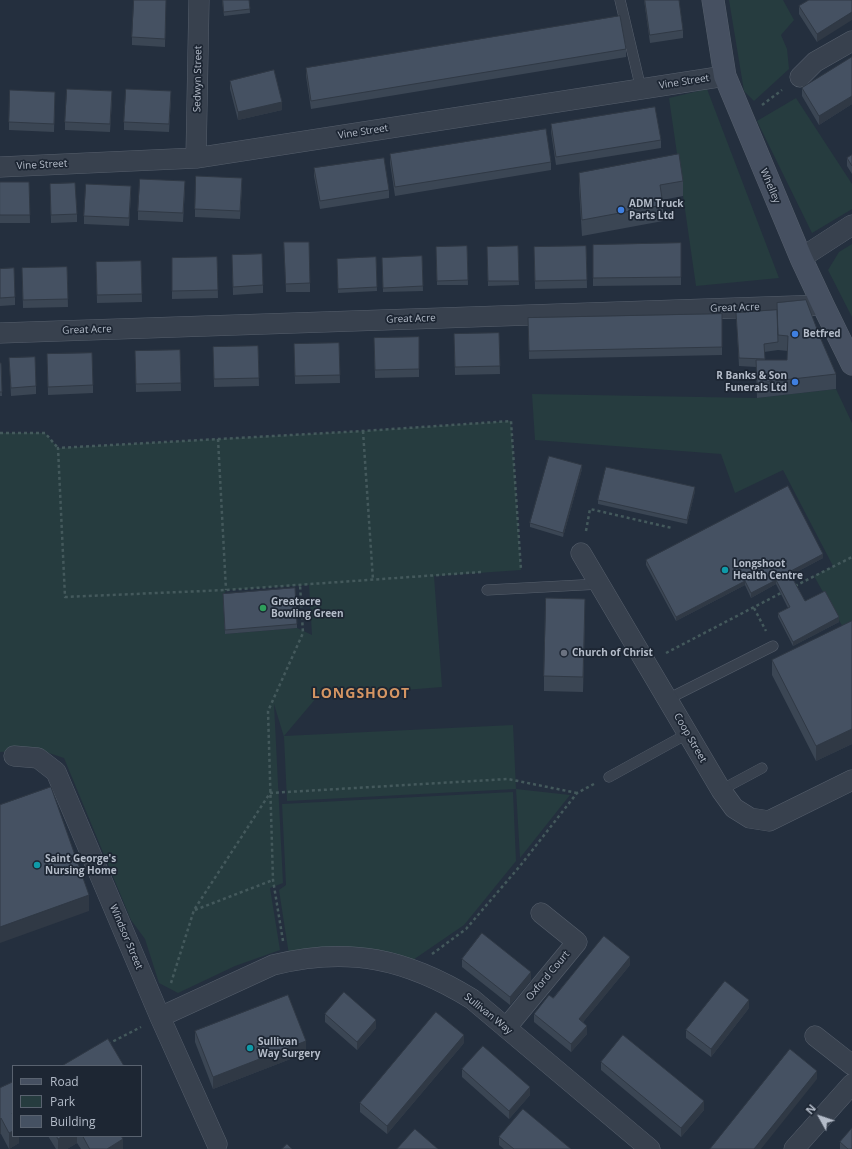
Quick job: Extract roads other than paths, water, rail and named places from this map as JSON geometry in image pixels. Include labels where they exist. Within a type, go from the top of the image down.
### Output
[{"type":"main road","name":"Whelley","points":[[713,0],[725,76],[801,258],[822,305],[852,364]]},
{"type":"street","name":"Sedwyn Street","points":[[196,158],[199,0]]},
{"type":"street","points":[[800,77],[810,57],[852,40]]},
{"type":"street","name":"Vine Street","points":[[0,167],[196,158],[725,76]]},
{"type":"street","points":[[801,258],[852,225]]},
{"type":"street","name":"Great Acre","points":[[0,332],[822,305]]},
{"type":"street","name":"Coop Street","points":[[582,553],[687,734],[721,790],[734,808],[750,818],[769,821],[852,780]]},
{"type":"street","name":"Windsor Street","points":[[14,756],[38,758],[56,772],[160,1017],[218,1147]]},
{"type":"street","name":"Oxford Court","points":[[506,1028],[577,942],[541,913]]},
{"type":"street","name":"Sullivan Way","points":[[160,1017],[273,965],[286,961],[312,957],[338,956],[365,958],[400,965],[425,973],[472,999],[644,1147]]},
{"type":"street","points":[[815,1036],[852,1065]]},
{"type":"street","points":[[794,1149],[852,1084]]},
{"type":"lane","points":[[620,0],[641,89]]},
{"type":"lane","points":[[486,590],[600,584]]},
{"type":"lane","points":[[668,699],[773,646]]},
{"type":"lane","points":[[609,777],[687,734]]},
{"type":"lane","points":[[721,790],[762,768]]},
{"type":"place","name":"ADM Truck Parts Ltd","points":[[621,210]]},
{"type":"place","name":"Betfred","points":[[795,334]]},
{"type":"place","name":"R Banks & Son Funerals Ltd","points":[[795,382]]},
{"type":"place","name":"Longshoot Health Centre","points":[[725,570]]},
{"type":"place","name":"Greatacre Bowling Green","points":[[263,608]]},
{"type":"place","name":"Church of Christ","points":[[564,653]]},
{"type":"place","name":"Saint George's Nursing Home","points":[[37,865]]},
{"type":"place","name":"Sullivan Way Surgery","points":[[250,1048]]},
{"type":"district","name":"LONGSHOOT","points":[[361,694]]}]
